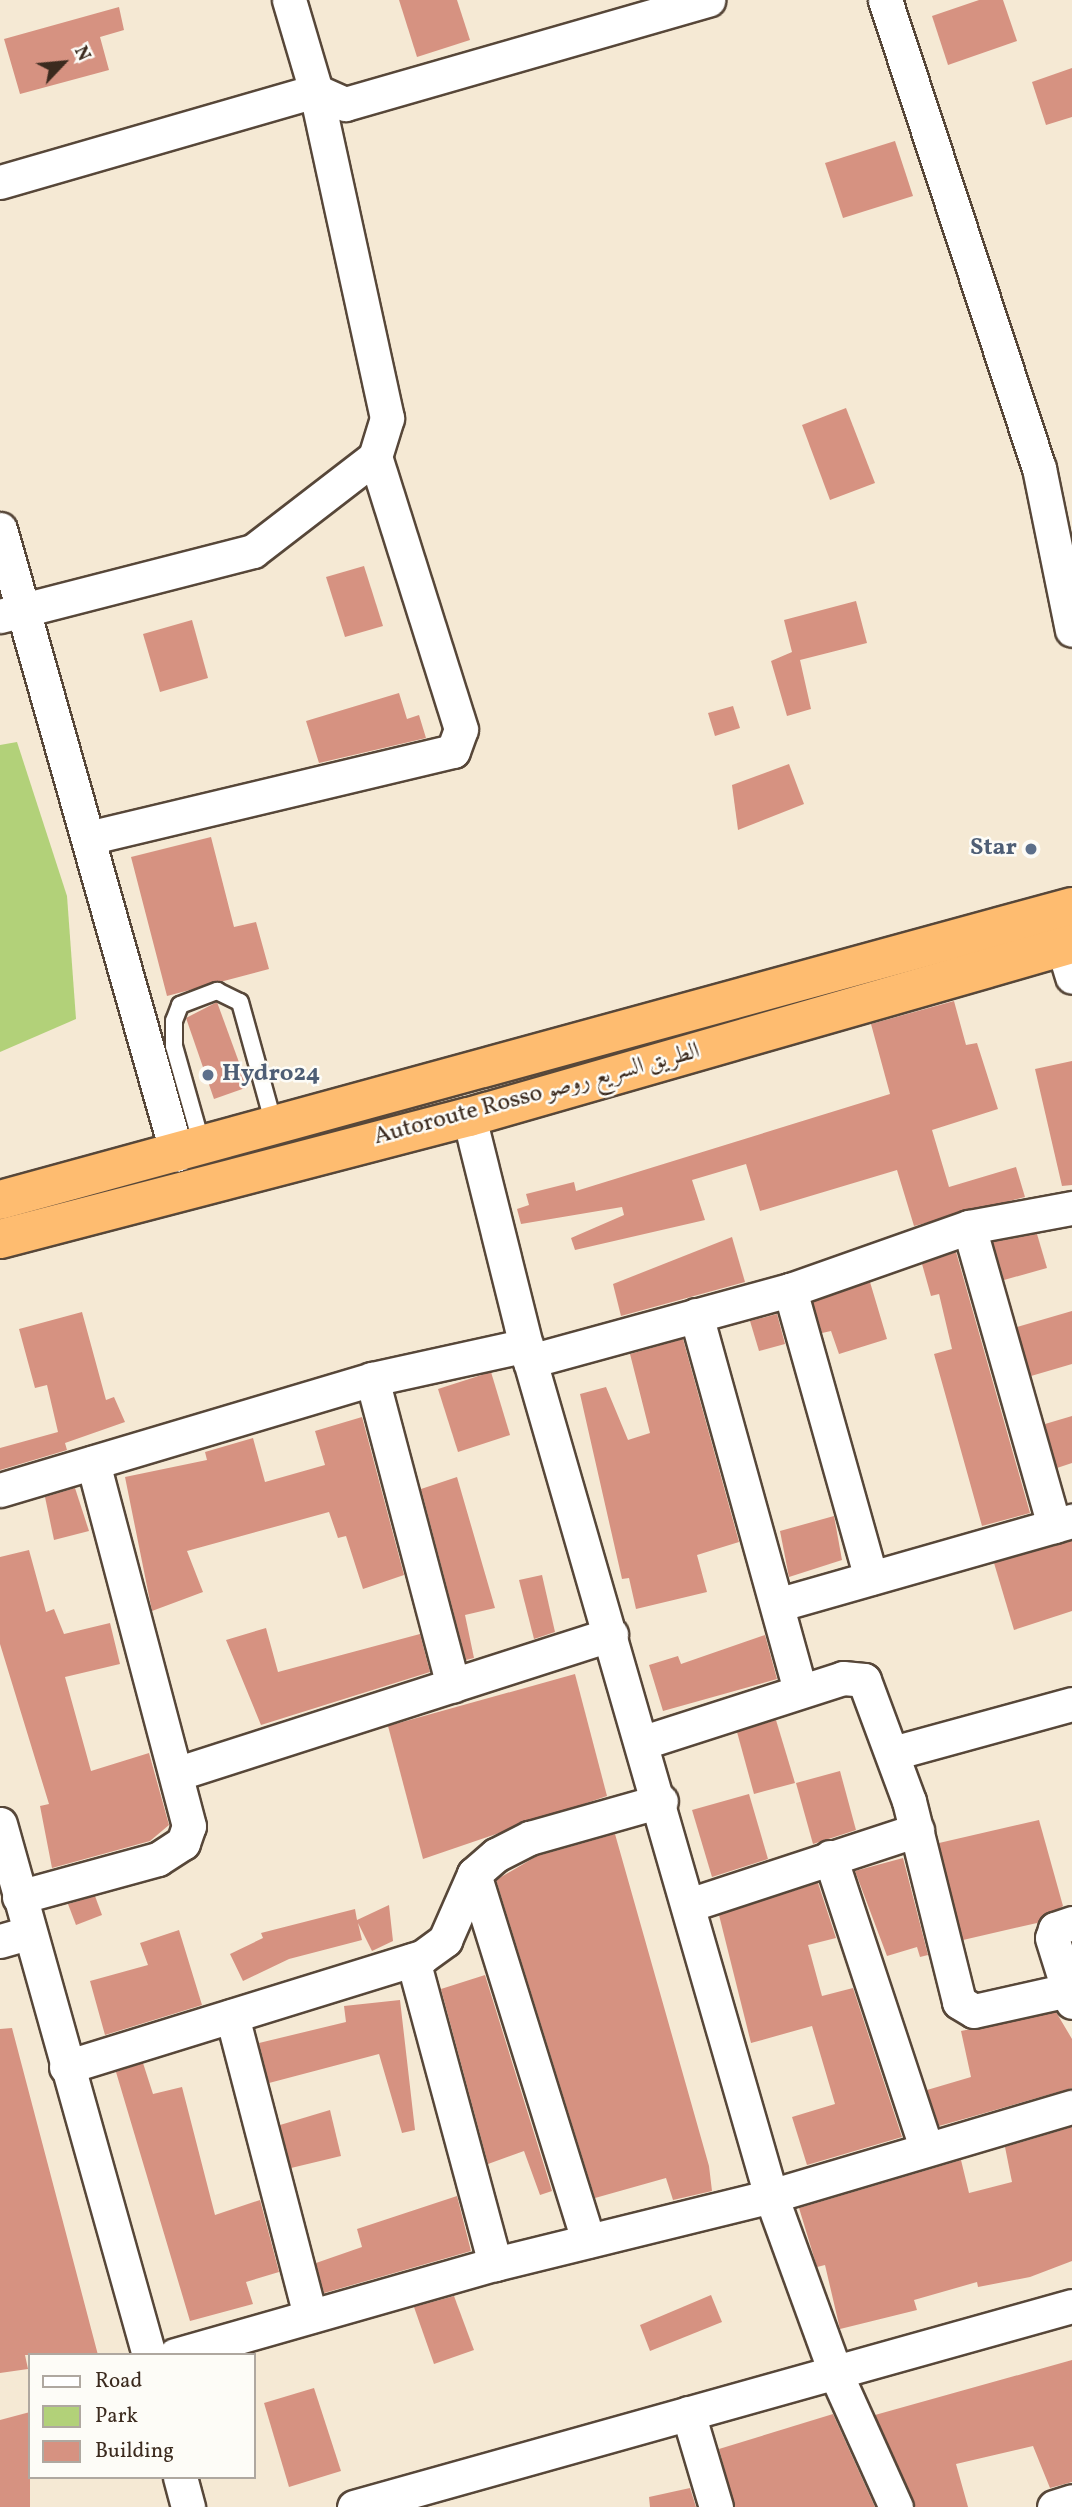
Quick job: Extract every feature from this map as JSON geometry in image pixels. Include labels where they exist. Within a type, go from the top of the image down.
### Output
[{"type":"highway","name":"Autoroute Rosso الطريق السريع روصو","points":[[0,1200],[275,1128],[1072,907]]},
{"type":"highway","name":"Autoroute Rosso الطريق السريع روصو","points":[[0,1239],[1069,956]]},
{"type":"street","points":[[12,613],[253,551],[374,457],[387,418],[316,91],[289,0]]},
{"type":"street","points":[[0,182],[316,91],[345,104],[708,0]]},
{"type":"street","points":[[885,0],[1039,468],[1072,630]]},
{"type":"street","points":[[92,837],[453,751],[461,729],[374,457]]},
{"type":"street","points":[[0,529],[12,613],[92,837],[190,1151]]},
{"type":"street","points":[[469,1117],[528,1353],[692,1904],[771,2196],[835,2372],[896,2507]]},
{"type":"street","points":[[0,1490],[372,1379],[528,1353],[696,1315],[790,1290],[969,1227],[1072,1208]]},
{"type":"street","points":[[780,1604],[1063,1524],[969,1227]]},
{"type":"street","points":[[790,1290],[871,1578]]},
{"type":"street","points":[[696,1315],[780,1604],[800,1690]]},
{"type":"street","points":[[372,1379],[453,1685]]},
{"type":"street","points":[[19,1897],[158,1859],[183,1843],[188,1809],[176,1774],[93,1462]]},
{"type":"street","points":[[176,1774],[611,1634]]},
{"type":"street","points":[[644,1742],[800,1690],[843,1678],[864,1680],[893,1753],[917,1830],[962,2007],[1005,2007],[1070,1996],[1052,1938],[1072,1923]]},
{"type":"street","points":[[893,1753],[1072,1704]]},
{"type":"street","points":[[66,2067],[413,1960],[445,1940],[474,1874],[530,1839],[661,1801]]},
{"type":"street","points":[[0,1824],[19,1897],[14,1937],[66,2067],[148,2353]]},
{"type":"street","points":[[692,1904],[917,1830]]},
{"type":"street","points":[[830,1857],[926,2148]]},
{"type":"street","points":[[474,1874],[589,2241]]},
{"type":"street","points":[[413,1960],[495,2264]]},
{"type":"street","points":[[232,2016],[310,2316]]},
{"type":"street","points":[[182,2353],[495,2264],[771,2196],[1072,2107]]},
{"type":"street","points":[[354,2507],[395,2501],[688,2413],[1072,2306]]},
{"type":"street","points":[[688,2413],[716,2507]]},
{"type":"street","points":[[181,2479],[188,2507]]},
{"type":"street","points":[[1054,2507],[1072,2501]]},
{"type":"lane","points":[[190,1151],[174,1046],[180,1005],[217,991],[240,1002],[275,1128]]},
{"type":"green space","points":[[17,742],[67,896],[76,1019],[0,1052],[0,745]]},
{"type":"building","points":[[399,0],[457,0],[470,40],[417,57]]},
{"type":"building","points":[[979,0],[1003,0],[1017,41],[948,65],[932,16]]},
{"type":"building","points":[[119,7],[124,30],[100,37],[109,70],[20,94],[4,39]]},
{"type":"building","points":[[1072,68],[1072,117],[1046,125],[1032,82]]},
{"type":"building","points":[[895,141],[913,196],[843,218],[825,163]]},
{"type":"building","points":[[846,408],[875,483],[830,500],[802,425]]},
{"type":"building","points":[[364,566],[383,626],[345,637],[326,577]]},
{"type":"building","points":[[856,601],[867,643],[800,660],[811,709],[787,716],[771,661],[792,652],[784,620]]},
{"type":"building","points":[[192,620],[208,678],[160,692],[143,634]]},
{"type":"building","points":[[399,693],[407,719],[419,715],[426,738],[319,763],[306,721]]},
{"type":"building","points":[[733,706],[740,728],[715,736],[708,713]]},
{"type":"building","points":[[789,764],[804,804],[738,830],[732,785]]},
{"type":"building","points":[[211,837],[234,927],[256,922],[269,969],[167,996],[131,857]]},
{"type":"building","points":[[954,1001],[966,1045],[977,1043],[998,1109],[932,1130],[949,1187],[1016,1167],[1025,1197],[914,1226],[897,1170],[760,1211],[746,1164],[692,1180],[705,1220],[575,1250],[571,1238],[624,1215],[622,1207],[521,1224],[517,1209],[529,1205],[526,1194],[574,1182],[576,1191],[890,1094],[871,1024]]},
{"type":"building","points":[[217,1002],[248,1087],[214,1099],[186,1018]]},
{"type":"building","points":[[1072,1061],[1072,1185],[1062,1186],[1035,1069]]},
{"type":"building","points":[[1037,1234],[1047,1268],[1004,1280],[993,1242]]},
{"type":"building","points":[[732,1237],[745,1282],[621,1316],[613,1284]]},
{"type":"building","points":[[956,1252],[1030,1513],[982,1526],[934,1354],[952,1349],[939,1294],[931,1296],[922,1264]]},
{"type":"building","points":[[870,1282],[887,1339],[839,1354],[831,1331],[822,1333],[813,1302]]},
{"type":"building","points":[[1072,1311],[1072,1364],[1031,1376],[1017,1327]]},
{"type":"building","points":[[82,1312],[106,1400],[114,1397],[125,1422],[65,1443],[67,1450],[0,1470],[0,1448],[58,1432],[47,1385],[35,1388],[19,1329]]},
{"type":"building","points":[[777,1314],[785,1344],[759,1351],[750,1321]]},
{"type":"building","points":[[683,1339],[739,1542],[697,1555],[707,1592],[636,1609],[629,1578],[622,1579],[580,1394],[606,1387],[628,1440],[650,1433],[630,1354]]},
{"type":"building","points":[[491,1372],[510,1435],[458,1452],[438,1389]]},
{"type":"building","points":[[1072,1416],[1072,1463],[1057,1468],[1045,1424]]},
{"type":"building","points":[[362,1417],[404,1575],[363,1589],[346,1536],[338,1538],[329,1512],[187,1551],[203,1592],[152,1611],[125,1477],[207,1460],[205,1452],[253,1438],[265,1482],[325,1465],[315,1431]]},
{"type":"building","points":[[457,1477],[495,1608],[465,1615],[474,1658],[466,1660],[421,1489]]},
{"type":"building","points":[[75,1488],[89,1531],[54,1540],[45,1497]]},
{"type":"building","points":[[834,1516],[842,1560],[789,1577],[780,1531]]},
{"type":"building","points":[[1072,1541],[1072,1611],[1014,1630],[994,1563]]},
{"type":"building","points":[[29,1550],[46,1612],[54,1609],[64,1634],[110,1623],[120,1664],[65,1677],[91,1771],[149,1753],[169,1825],[150,1841],[52,1868],[40,1806],[49,1804],[0,1644],[0,1557]]},
{"type":"building","points":[[542,1575],[555,1632],[534,1639],[519,1580]]},
{"type":"building","points":[[266,1628],[278,1672],[420,1634],[430,1672],[261,1725],[226,1640]]},
{"type":"building","points":[[765,1635],[777,1679],[663,1711],[649,1665],[678,1656],[681,1664]]},
{"type":"building","points":[[575,1674],[607,1796],[423,1859],[388,1726]]},
{"type":"building","points":[[776,1720],[795,1783],[754,1794],[737,1732]]},
{"type":"building","points":[[840,1771],[856,1830],[813,1844],[796,1783]]},
{"type":"building","points":[[749,1794],[768,1859],[712,1877],[692,1810]]},
{"type":"building","points":[[1039,1820],[1063,1906],[1037,1923],[963,1940],[939,1843]]},
{"type":"building","points":[[615,1834],[709,2166],[712,2191],[673,2200],[666,2178],[595,2198],[496,1880],[537,1856]]},
{"type":"building","points":[[903,1858],[928,1955],[920,1957],[917,1947],[887,1956],[855,1871]]},
{"type":"building","points":[[818,1883],[836,1938],[808,1945],[822,1996],[853,1988],[902,2137],[807,2165],[792,2117],[835,2104],[812,2026],[751,2043],[719,1915]]},
{"type":"building","points":[[95,1896],[102,1915],[76,1925],[68,1904]]},
{"type":"building","points":[[389,1905],[393,1941],[372,1951],[358,1923],[362,1940],[289,1959],[243,1981],[230,1954],[263,1938],[261,1933],[355,1909],[357,1920]]},
{"type":"building","points":[[179,1930],[202,2005],[105,2035],[90,1981],[148,1965],[140,1943]]},
{"type":"building","points":[[485,1975],[552,2191],[540,2195],[524,2151],[488,2164],[441,1989]]},
{"type":"building","points":[[400,2000],[415,2130],[402,2133],[379,2054],[269,2083],[259,2043],[346,2022],[344,2006]]},
{"type":"building","points":[[1056,2012],[1072,2039],[1072,2088],[939,2126],[927,2090],[971,2077],[961,2031]]},
{"type":"building","points":[[12,2028],[97,2353],[28,2353],[25,2355],[28,2369],[0,2373],[0,2029]]},
{"type":"building","points":[[143,2063],[153,2094],[182,2087],[215,2215],[260,2200],[279,2272],[246,2282],[253,2304],[190,2321],[116,2072]]},
{"type":"building","points":[[330,2110],[341,2156],[291,2168],[280,2125]]},
{"type":"building","points":[[1072,2127],[1072,2261],[1030,2277],[978,2287],[977,2282],[914,2300],[917,2310],[840,2329],[825,2265],[817,2267],[799,2208],[961,2160],[969,2193],[1012,2182],[1005,2147]]},
{"type":"building","points":[[457,2196],[471,2251],[324,2293],[316,2263],[362,2247],[357,2229]]},
{"type":"building","points":[[711,2295],[722,2322],[650,2351],[640,2325]]},
{"type":"building","points":[[454,2296],[474,2350],[434,2364],[414,2307]]},
{"type":"building","points":[[1072,2360],[1072,2482],[1050,2488],[1033,2446],[956,2464],[968,2507],[915,2507],[875,2415]]},
{"type":"building","points":[[314,2388],[341,2471],[289,2487],[264,2403]]},
{"type":"building","points":[[28,2413],[30,2507],[0,2507],[0,2420]]},
{"type":"building","points":[[833,2414],[875,2507],[735,2507],[719,2449]]},
{"type":"building","points":[[690,2488],[696,2507],[650,2507],[649,2497]]},
{"type":"place","name":"Star","points":[[1031,849]]},
{"type":"place","name":"Hydro24","points":[[208,1075]]}]
